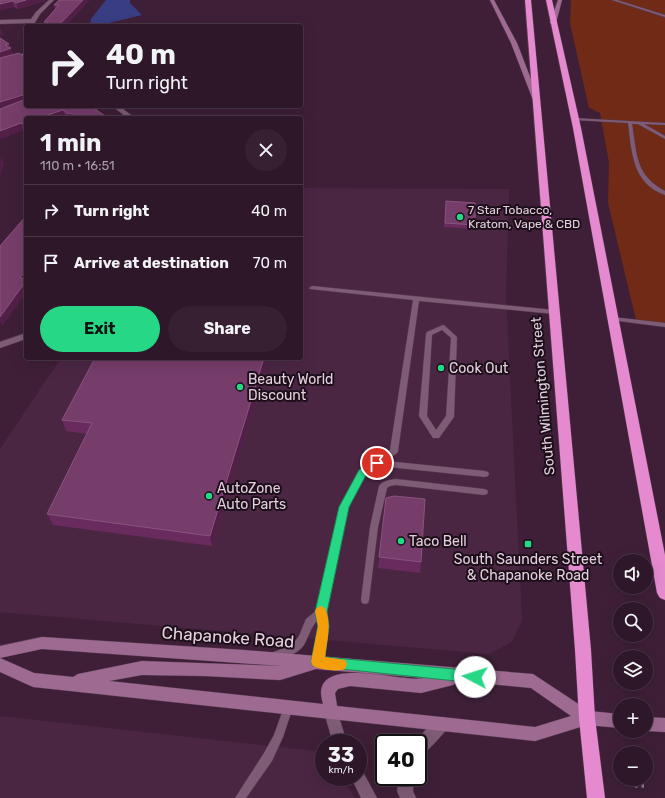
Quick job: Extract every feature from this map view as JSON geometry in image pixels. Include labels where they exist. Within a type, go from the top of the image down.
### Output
[{"type":"highway","points":[[528,0],[536,100]]},
{"type":"highway","points":[[549,0],[575,119],[665,593]]},
{"type":"highway","name":"South Wilmington Street","points":[[536,100],[583,650],[587,718],[596,798]]},
{"type":"street","points":[[0,22],[31,23],[52,0]]},
{"type":"street","name":"South Wilmington Street","points":[[492,0],[514,44],[536,100]]},
{"type":"street","points":[[553,23],[560,0]]},
{"type":"street","points":[[0,62],[24,56]]},
{"type":"street","points":[[118,108],[129,116]]},
{"type":"street","points":[[0,345],[24,337]]},
{"type":"street","name":"Chapanoke Road","points":[[0,652],[42,643],[267,658],[532,681],[587,718]]},
{"type":"street","points":[[68,683],[142,668],[204,669],[280,673],[318,662]]},
{"type":"street","name":"Chapanoke Road","points":[[0,666],[33,680],[288,706],[330,712],[535,734],[587,718],[613,721]]},
{"type":"street","points":[[337,734],[330,712],[328,691],[334,683],[350,679],[422,686],[461,676]]},
{"type":"street","points":[[427,739],[443,724]]},
{"type":"street","points":[[653,725],[665,726]]},
{"type":"street","points":[[363,786],[369,798]]},
{"type":"street","points":[[406,786],[405,791],[408,798]]},
{"type":"lane","points":[[614,0],[665,16]]},
{"type":"lane","points":[[575,119],[665,124]]},
{"type":"lane","points":[[630,122],[637,169],[645,179],[665,193]]},
{"type":"lane","points":[[638,122],[665,138]]},
{"type":"lane","points":[[312,288],[554,312]]},
{"type":"lane","points":[[318,662],[324,626],[321,612],[344,507],[363,473],[394,451],[416,298]]},
{"type":"lane","points":[[613,319],[665,325]]},
{"type":"lane","points":[[443,327],[454,337],[451,410],[450,417],[436,436],[423,416],[426,361],[429,334],[443,327]]},
{"type":"lane","points":[[377,463],[485,474]]},
{"type":"lane","points":[[365,600],[374,527],[383,486],[388,483],[396,482],[484,492]]},
{"type":"lane","points":[[267,658],[295,648],[302,639],[309,622],[321,612]]},
{"type":"lane","points":[[240,798],[268,757],[278,737],[288,706]]},
{"type":"shaded area","points":[[106,0],[130,0],[130,3],[142,15],[100,24],[90,24],[91,19]]},
{"type":"shaded area","points":[[571,0],[665,0],[665,326],[637,324],[608,203],[609,163],[600,113],[589,108],[570,23]]},
{"type":"shaded area","points":[[303,188],[509,189],[506,295],[522,620],[512,642],[489,654],[0,612],[0,449],[60,360],[303,360]]},
{"type":"shaded area","points":[[0,716],[315,751],[315,786],[347,786],[355,798],[0,798]]},
{"type":"building","points":[[0,0],[26,0],[16,3],[13,1],[0,4]]},
{"type":"building","points":[[59,0],[83,0],[60,24],[49,24],[44,22],[59,5],[54,5]]},
{"type":"building","points":[[0,38],[9,44],[5,45],[11,48],[0,52]]},
{"type":"building","points":[[19,53],[24,57],[24,96],[23,95],[0,102],[0,58]]},
{"type":"building","points":[[24,100],[24,108],[96,108],[105,116],[73,116],[71,113],[69,114],[63,110],[45,116],[24,116],[24,124],[21,123],[0,131],[0,109]]},
{"type":"building","name":"7 Star Tobacco, Kratom, Vape & CBD","points":[[446,201],[475,203],[475,225],[445,223]]},
{"type":"building","points":[[24,218],[24,273],[20,278],[24,279],[24,284],[0,317],[0,246]]},
{"type":"building","points":[[94,360],[263,360],[210,536],[47,514],[92,423],[62,420]]},
{"type":"building","name":"Taco Bell","points":[[394,496],[425,499],[421,562],[379,557],[386,498]]},
{"type":"slow traffic","points":[[321,611],[324,626],[318,662],[341,664]]},
{"type":"place","name":"7 Star Tobacco, Kratom, Vape & CBD","points":[[460,217]]},
{"type":"place","name":"Cook Out","points":[[441,368]]},
{"type":"place","name":"Beauty World Discount","points":[[240,387]]},
{"type":"place","name":"AutoZone Auto Parts","points":[[209,496]]},
{"type":"place","name":"Taco Bell","points":[[401,541]]},
{"type":"place","name":"South Saunders Street & Chapanoke Road","points":[[528,544]]},
{"type":"route","points":[[377,463],[363,473],[344,507],[321,612],[324,626],[318,662],[475,677]]}]
